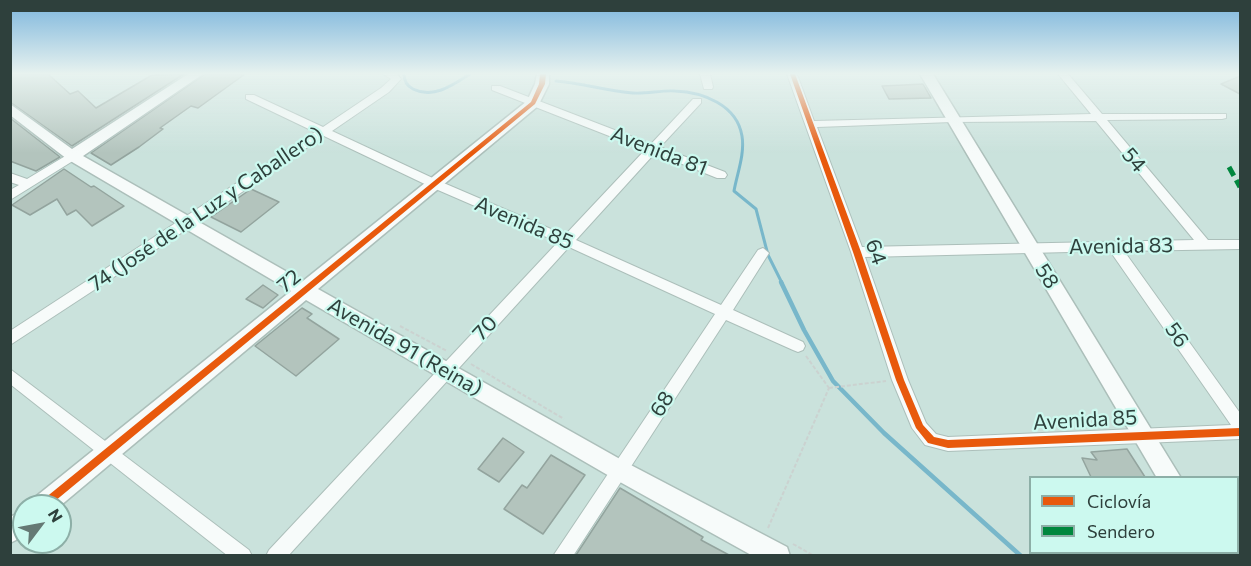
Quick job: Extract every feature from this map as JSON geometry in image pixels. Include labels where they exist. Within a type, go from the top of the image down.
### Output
[{"type":"street","points":[[10,196],[156,100]]},
{"type":"street","name":"Avenida 85","points":[[257,100],[435,184],[798,346]]},
{"type":"street","name":"74 (José de la Luz y Caballero)","points":[[10,339],[369,100]]},
{"type":"street","name":"Avenida 81","points":[[527,100],[721,175]]},
{"type":"street","name":"64","points":[[802,100],[900,380],[920,428],[931,440]]},
{"type":"street","name":"58","points":[[941,100],[1169,476]]},
{"type":"street","name":"54","points":[[1085,100],[1205,245]]},
{"type":"street","name":"70","points":[[275,555],[697,101]]},
{"type":"street","name":"72","points":[[57,494],[533,103]]},
{"type":"street","name":"Avenida 91 (Reina)","points":[[10,108],[72,156],[186,224],[447,370],[619,470],[769,551]]},
{"type":"street","points":[[811,124],[952,119],[1222,116]]},
{"type":"street","points":[[10,177],[28,184]]},
{"type":"street","name":"Avenida 83","points":[[857,252],[1240,244]]},
{"type":"street","name":"56","points":[[1113,246],[1240,425]]},
{"type":"street","name":"68","points":[[562,555],[763,253]]},
{"type":"street","points":[[10,375],[243,555]]},
{"type":"street","name":"Avenida 85","points":[[931,440],[948,444],[1240,432]]},
{"type":"path","points":[[798,346],[829,388]]},
{"type":"path","points":[[829,388],[900,380]]},
{"type":"path","points":[[769,551],[829,388]]},
{"type":"building","points":[[88,100],[96,108],[109,100],[143,100],[72,146],[10,102]]},
{"type":"building","points":[[167,100],[208,100],[198,108],[191,106],[160,128],[163,129],[139,147],[111,165],[91,153]]},
{"type":"building","points":[[10,118],[60,157],[36,171],[10,161]]},
{"type":"building","points":[[64,169],[124,206],[92,226],[76,210],[67,215],[57,199],[30,215],[12,205]]},
{"type":"building","points":[[251,189],[279,202],[241,232],[211,217]]},
{"type":"building","points":[[263,285],[278,295],[263,308],[246,299]]},
{"type":"building","points":[[302,308],[312,314],[307,318],[339,339],[296,376],[255,346]]},
{"type":"building","points":[[503,438],[524,452],[499,482],[478,469]]},
{"type":"building","points":[[1127,449],[1144,476],[1091,476],[1082,458],[1097,460],[1091,452]]},
{"type":"building","points":[[551,455],[585,475],[543,534],[504,509],[522,485],[527,488]]},
{"type":"building","points":[[620,488],[703,537],[701,540],[729,555],[576,555]]},
{"type":"waterway","points":[[713,100],[726,108],[739,125],[743,143],[742,157],[734,191],[756,209],[768,255],[782,283]]},
{"type":"waterway","points":[[781,282],[804,330],[833,381],[884,433],[1021,556]]},
{"type":"marked path","points":[[1229,167],[1240,187]]},
{"type":"cycle path","points":[[57,494],[534,100]]},
{"type":"cycle path","points":[[802,100],[857,252],[900,380],[920,428],[931,440],[948,444],[1240,432]]}]
